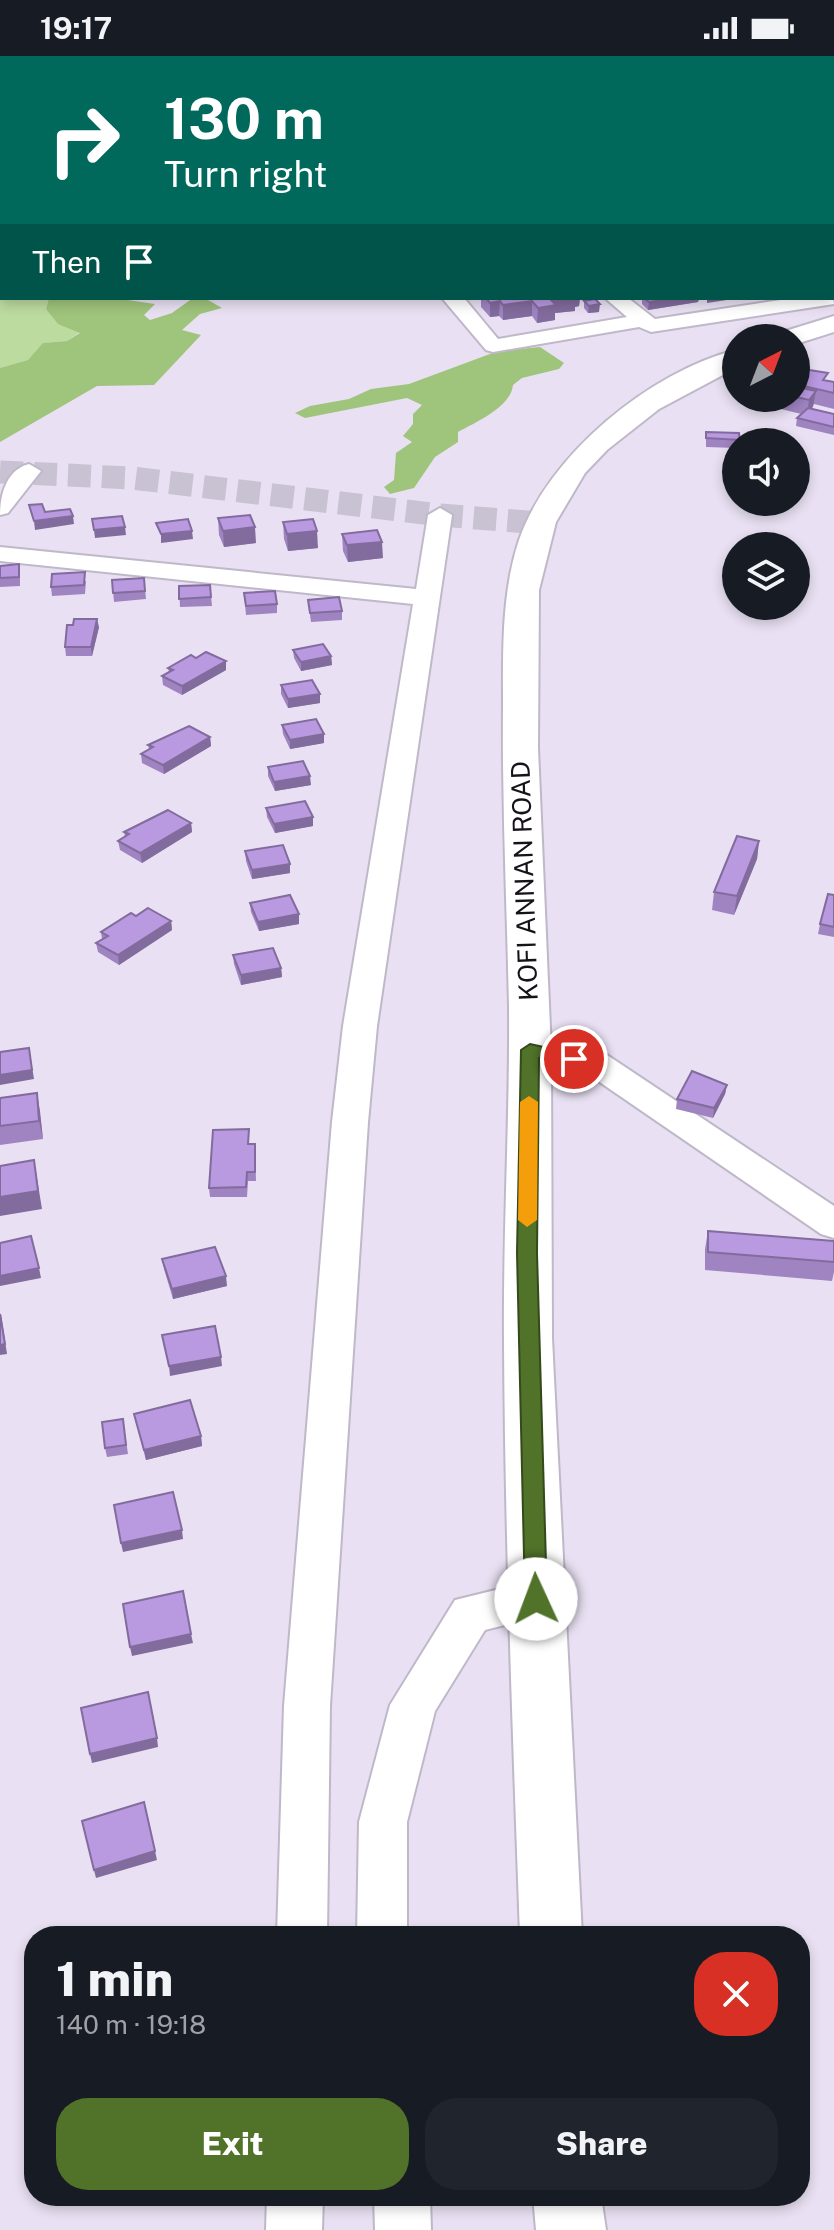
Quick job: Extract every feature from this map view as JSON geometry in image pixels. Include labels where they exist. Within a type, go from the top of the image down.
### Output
[{"type":"main road","points":[[810,331],[834,324]]},
{"type":"main road","name":"KOFI ANNAN ROAD","points":[[551,1926],[536,1599],[527,1253],[530,1050],[519,811],[519,623],[524,575],[540,523],[574,468],[635,413],[722,365]]},
{"type":"main road","points":[[568,2206],[571,2230]]},
{"type":"street","points":[[454,300],[470,315],[493,346],[644,320]]},
{"type":"street","points":[[618,300],[651,326],[821,300]]},
{"type":"street","points":[[0,508],[29,471]]},
{"type":"street","points":[[302,1926],[307,1706],[350,1122],[360,1026],[440,515]]},
{"type":"street","points":[[0,554],[426,598]]},
{"type":"street","points":[[530,1050],[595,1063],[834,1224]]},
{"type":"street","points":[[382,1926],[383,1822],[413,1705],[471,1614],[536,1599]]},
{"type":"street","points":[[294,2230],[295,2206]]},
{"type":"street","points":[[402,2206],[403,2230]]},
{"type":"green space","points":[[0,300],[48,300],[46,309],[80,332],[67,341],[44,343],[28,360],[0,368]]},
{"type":"green space","points":[[48,300],[128,300],[155,304],[144,315],[150,320],[172,313],[190,300],[208,300],[222,308],[200,314],[182,330],[201,335],[154,385],[97,386],[0,442],[0,368],[28,360],[43,343],[67,341],[80,333],[58,324],[46,309]]},
{"type":"green space","points":[[540,347],[564,363],[559,369],[522,378],[513,385],[511,393],[499,407],[458,432],[458,442],[435,457],[414,488],[390,494],[384,487],[394,480],[396,453],[412,442],[403,436],[413,424],[413,414],[422,405],[407,398],[305,418],[295,413],[310,406],[349,399],[371,389],[409,384],[498,351]]},
{"type":"building","points":[[488,300],[551,300],[556,305],[538,308],[532,301],[503,305],[500,301],[490,303]]},
{"type":"building","points":[[596,300],[600,304],[589,306],[584,301]]},
{"type":"building","points":[[810,370],[828,373],[823,380],[834,382],[834,393],[810,387]]},
{"type":"building","points":[[810,408],[834,414],[834,427],[797,418],[804,412],[810,412]]},
{"type":"building","points":[[706,432],[722,432],[722,439],[706,438]]},
{"type":"building","points":[[42,504],[45,512],[70,509],[73,516],[34,521],[29,505]]},
{"type":"building","points":[[250,515],[255,527],[223,531],[218,518]]},
{"type":"building","points":[[122,516],[125,527],[94,530],[92,519]]},
{"type":"building","points":[[188,519],[192,531],[161,534],[156,523]]},
{"type":"building","points":[[313,519],[317,531],[287,534],[283,522]]},
{"type":"building","points":[[377,530],[382,542],[347,545],[342,534]]},
{"type":"building","points":[[19,564],[19,577],[0,578],[0,566]]},
{"type":"building","points":[[85,572],[84,585],[51,587],[52,574]]},
{"type":"building","points":[[144,578],[145,591],[113,593],[112,580]]},
{"type":"building","points":[[210,585],[211,597],[179,599],[179,586]]},
{"type":"building","points":[[275,591],[277,604],[246,606],[244,593]]},
{"type":"building","points":[[339,597],[342,611],[310,613],[308,600]]},
{"type":"building","points":[[74,619],[97,619],[91,647],[65,647],[67,625],[73,625]]},
{"type":"building","points":[[323,644],[331,656],[301,662],[293,650]]},
{"type":"building","points":[[206,652],[226,661],[182,686],[162,676],[173,670],[168,668],[191,655],[196,658]]},
{"type":"building","points":[[312,680],[320,694],[288,699],[281,685]]},
{"type":"building","points":[[316,719],[324,734],[290,740],[282,725]]},
{"type":"building","points":[[189,726],[210,737],[163,765],[141,754],[153,747],[148,745]]},
{"type":"building","points":[[303,761],[310,776],[274,782],[268,767]]},
{"type":"building","points":[[305,801],[313,817],[274,824],[266,808]]},
{"type":"building","points":[[168,810],[191,823],[140,853],[118,841],[129,834],[124,832]]},
{"type":"building","points":[[737,836],[759,841],[737,896],[714,892]]},
{"type":"building","points":[[283,845],[290,864],[252,870],[245,851]]},
{"type":"building","points":[[828,894],[834,895],[834,927],[820,924]]},
{"type":"building","points":[[290,895],[299,914],[258,922],[250,903]]},
{"type":"building","points":[[148,908],[171,921],[118,955],[96,943],[108,936],[101,932],[131,913],[136,916]]},
{"type":"building","points":[[273,948],[281,968],[241,975],[233,955]]},
{"type":"building","points":[[29,1048],[32,1070],[0,1075],[0,1052]]},
{"type":"building","points":[[692,1071],[727,1085],[714,1108],[677,1099]]},
{"type":"building","points":[[37,1093],[39,1121],[0,1126],[0,1098]]},
{"type":"building","points":[[249,1129],[248,1144],[255,1144],[255,1172],[247,1172],[246,1187],[209,1188],[213,1130]]},
{"type":"building","points":[[34,1160],[38,1191],[0,1197],[0,1166]]},
{"type":"building","points":[[708,1231],[834,1241],[834,1262],[708,1252]]},
{"type":"building","points":[[31,1236],[39,1268],[0,1276],[0,1243]]},
{"type":"building","points":[[215,1247],[226,1276],[172,1289],[162,1259]]},
{"type":"building","points":[[0,1314],[5,1344],[0,1345]]},
{"type":"building","points":[[215,1326],[221,1357],[169,1366],[162,1335]]},
{"type":"building","points":[[190,1400],[201,1436],[144,1450],[134,1414]]},
{"type":"building","points":[[123,1419],[126,1445],[105,1448],[102,1422]]},
{"type":"building","points":[[173,1492],[182,1530],[121,1543],[114,1505]]},
{"type":"building","points":[[183,1591],[191,1634],[130,1647],[123,1604]]},
{"type":"building","points":[[148,1692],[157,1738],[90,1754],[81,1708]]},
{"type":"building","points":[[144,1802],[155,1851],[94,1870],[82,1821]]},
{"type":"tunnel","points":[[0,472],[132,478],[440,515],[540,523]]},
{"type":"slow traffic","points":[[527,1220],[529,1102]]},
{"type":"route","points":[[536,1599],[527,1253],[530,1050],[574,1059]]}]
